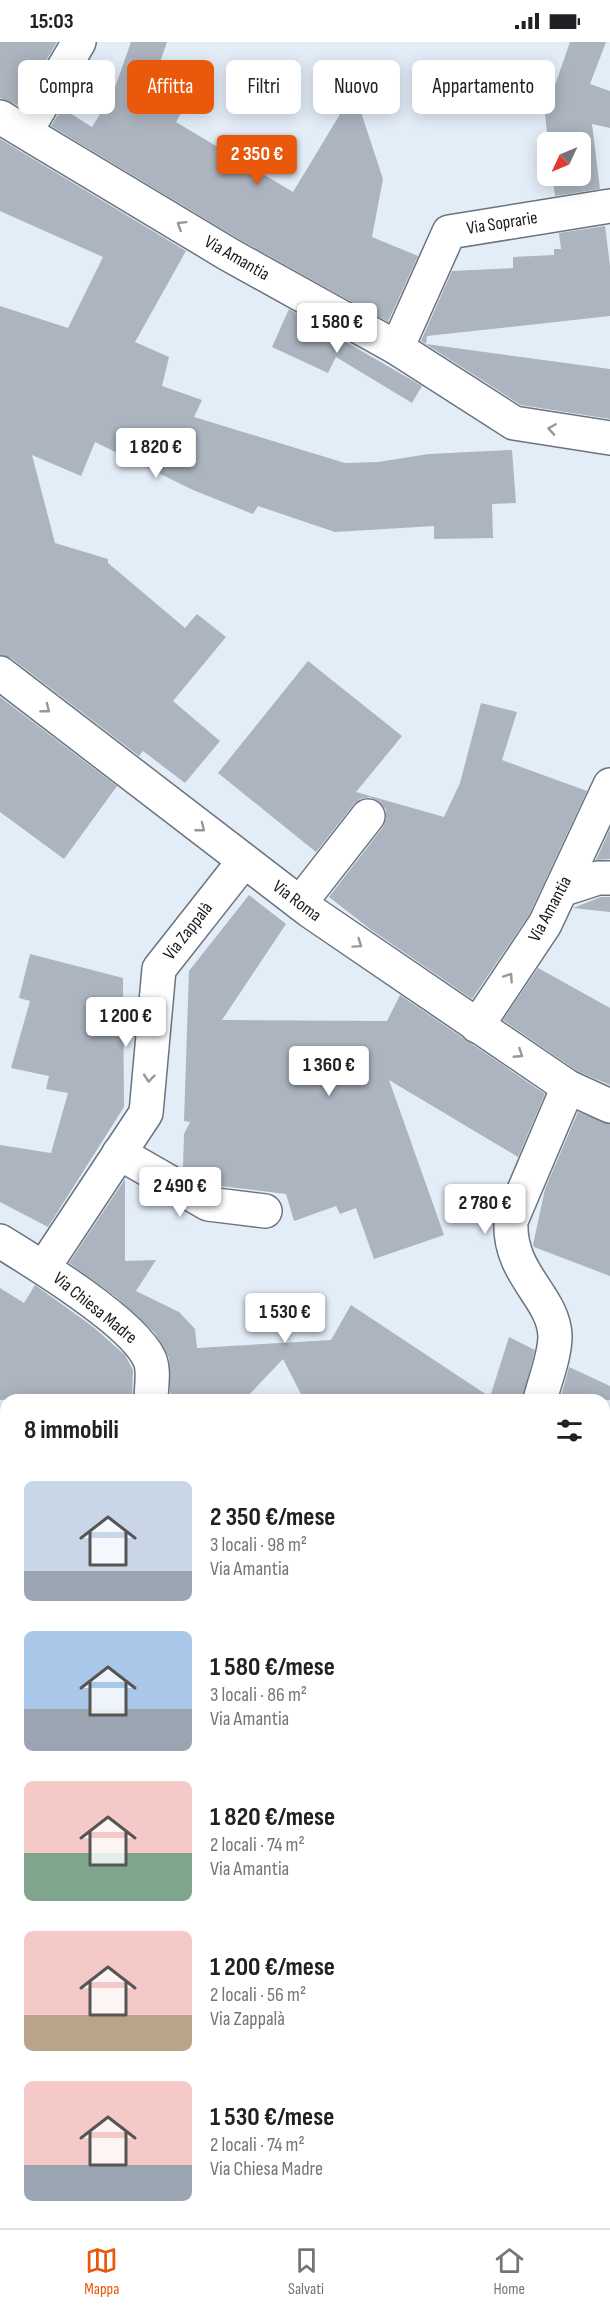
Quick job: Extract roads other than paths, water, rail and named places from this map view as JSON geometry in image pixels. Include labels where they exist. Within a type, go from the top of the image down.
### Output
[{"type":"street","points":[[13,124],[79,42]]},
{"type":"street","name":"Via Amantia","points":[[13,124],[228,254],[398,348],[514,423],[610,438]]},
{"type":"street","name":"Via Soprarie","points":[[398,348],[449,232],[610,206]]},
{"type":"street","name":"Via Roma","points":[[0,673],[300,903],[568,1087],[610,1106]]},
{"type":"street","name":"Via Amantia","points":[[477,1026],[545,924],[610,785]]},
{"type":"street","points":[[300,903],[368,816]]},
{"type":"street","name":"Via Zappalà","points":[[44,1267],[146,1113],[159,969],[244,861]]},
{"type":"street","points":[[561,890],[598,878],[610,878]]},
{"type":"street","points":[[541,1394],[555,1336],[547,1311],[517,1261],[510,1241],[511,1221],[568,1087]]},
{"type":"street","points":[[119,1153],[208,1204],[265,1211]]},
{"type":"street","name":"Via Chiesa Madre","points":[[0,1241],[44,1267],[139,1343],[151,1360],[154,1394]]}]
